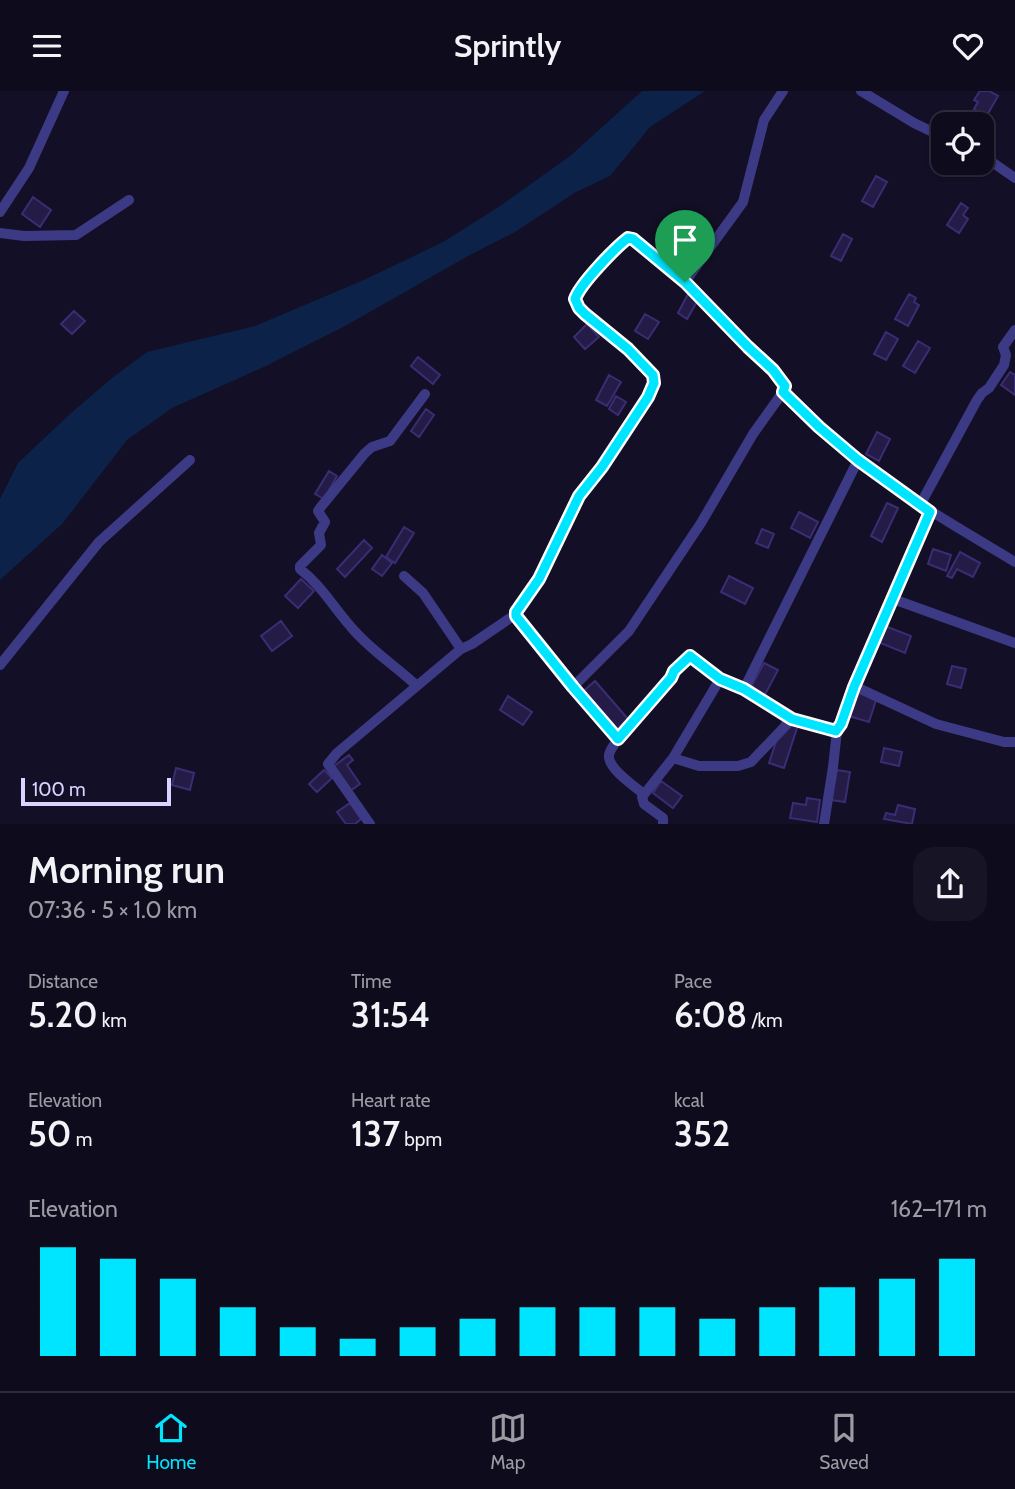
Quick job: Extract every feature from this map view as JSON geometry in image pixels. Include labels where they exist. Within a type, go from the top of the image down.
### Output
[{"type":"street","points":[[0,212],[29,168],[64,91]]},
{"type":"street","points":[[685,282],[743,202],[764,120],[783,91]]},
{"type":"street","points":[[862,91],[931,131]]},
{"type":"street","points":[[994,163],[1015,178]]},
{"type":"street","points":[[0,233],[24,236],[76,235],[129,199]]},
{"type":"street","points":[[370,824],[328,764],[461,649],[516,614],[539,579],[579,496],[602,467],[648,397],[654,383],[653,375],[628,349],[579,308],[575,296],[628,238],[633,239],[685,282],[773,370],[785,386],[753,434],[701,523],[629,631],[573,687]]},
{"type":"street","points":[[824,824],[834,767],[836,731],[893,599],[925,508],[977,400],[989,388],[1004,365],[1006,355],[1003,347],[1015,330]]},
{"type":"street","points":[[1004,365],[1015,373]]},
{"type":"street","points":[[783,392],[858,460],[925,508],[1015,562]]},
{"type":"street","points":[[417,686],[365,642],[300,566],[321,545],[319,533],[325,522],[318,511],[320,508],[365,453],[372,447],[390,441],[425,394]]},
{"type":"street","points":[[0,666],[99,542],[190,460]]},
{"type":"street","points":[[744,689],[858,460]]},
{"type":"street","points":[[404,576],[423,593],[461,649]]},
{"type":"street","points":[[893,599],[1015,643]]},
{"type":"street","points":[[516,614],[618,739]]},
{"type":"street","points":[[644,794],[619,773],[610,762],[609,754],[618,739],[671,678],[674,671],[690,656],[720,679],[744,689],[792,719],[836,731]]},
{"type":"street","points":[[663,824],[663,818],[642,801],[644,794],[673,758],[720,679]]},
{"type":"street","points":[[854,687],[936,724],[1004,742],[1013,742],[1015,729]]},
{"type":"street","points":[[673,758],[699,766],[738,766],[751,762],[792,719]]},
{"type":"water","points":[[642,91],[705,91],[650,127],[610,176],[576,192],[515,232],[347,325],[264,367],[172,408],[127,440],[62,524],[0,580],[0,499],[18,463],[112,378],[147,352],[255,326],[366,279],[443,242],[500,206],[570,156]]},
{"type":"building","points":[[980,91],[989,91],[998,96],[989,112],[974,109],[978,102],[974,100]]},
{"type":"building","points":[[876,176],[887,182],[873,207],[862,201]]},
{"type":"building","points":[[33,197],[51,210],[40,227],[22,214]]},
{"type":"building","points":[[961,203],[968,208],[963,215],[968,219],[959,233],[947,225]]},
{"type":"building","points":[[843,234],[852,239],[841,261],[831,256]]},
{"type":"building","points":[[688,294],[698,300],[687,319],[678,313]]},
{"type":"building","points":[[909,294],[916,298],[914,302],[919,305],[908,326],[895,319]]},
{"type":"building","points":[[74,311],[85,321],[72,334],[61,324]]},
{"type":"building","points":[[645,314],[659,322],[648,339],[635,331]]},
{"type":"building","points":[[587,324],[599,337],[585,349],[574,337]]},
{"type":"building","points":[[886,332],[898,339],[886,360],[874,354]]},
{"type":"building","points":[[918,341],[930,348],[915,373],[903,366]]},
{"type":"building","points":[[418,357],[440,375],[433,384],[411,366]]},
{"type":"building","points":[[1010,372],[1015,375],[1015,395],[1001,385]]},
{"type":"building","points":[[609,375],[621,382],[607,406],[596,400]]},
{"type":"building","points":[[616,396],[626,402],[618,415],[609,409]]},
{"type":"building","points":[[426,409],[434,415],[419,437],[411,431]]},
{"type":"building","points":[[877,432],[890,439],[879,461],[866,454]]},
{"type":"building","points":[[329,471],[337,476],[324,499],[315,494]]},
{"type":"building","points":[[887,503],[898,508],[882,542],[871,536]]},
{"type":"building","points":[[799,512],[818,522],[810,538],[791,528]]},
{"type":"building","points":[[404,527],[414,533],[395,563],[386,557]]},
{"type":"building","points":[[762,529],[774,534],[768,548],[756,543]]},
{"type":"building","points":[[364,540],[372,548],[345,577],[337,569]]},
{"type":"building","points":[[933,549],[951,555],[946,571],[928,564]]},
{"type":"building","points":[[960,552],[980,563],[973,577],[957,569],[952,578],[947,576]]},
{"type":"building","points":[[382,555],[392,563],[382,576],[372,569]]},
{"type":"building","points":[[729,576],[753,588],[745,604],[721,592]]},
{"type":"building","points":[[301,579],[314,591],[298,608],[285,596]]},
{"type":"building","points":[[281,621],[292,636],[272,651],[261,636]]},
{"type":"building","points":[[885,626],[911,636],[905,653],[878,642]]},
{"type":"building","points":[[764,663],[778,670],[760,704],[746,696]]},
{"type":"building","points":[[952,666],[966,669],[961,688],[947,684]]},
{"type":"building","points":[[595,681],[628,719],[614,732],[580,694]]},
{"type":"building","points":[[856,691],[877,697],[869,722],[849,716]]},
{"type":"building","points":[[508,696],[532,712],[523,725],[500,710]]},
{"type":"building","points":[[784,717],[799,722],[784,768],[769,763]]},
{"type":"building","points":[[884,748],[902,752],[899,766],[881,762]]},
{"type":"building","points":[[349,755],[353,760],[347,765],[360,784],[347,793],[330,769]]},
{"type":"building","points":[[176,768],[194,773],[190,790],[172,785]]},
{"type":"building","points":[[324,770],[332,778],[317,792],[309,784]]},
{"type":"building","points":[[837,770],[850,772],[845,802],[831,800]]},
{"type":"building","points":[[661,781],[682,796],[673,808],[653,793]]},
{"type":"building","points":[[807,798],[820,800],[817,822],[790,818],[793,803],[806,805]]},
{"type":"building","points":[[350,803],[361,819],[355,824],[346,824],[337,812]]},
{"type":"building","points":[[898,805],[915,809],[912,824],[884,819],[886,813],[895,815]]},
{"type":"route","points":[[628,238],[633,239],[685,282],[773,370],[785,386],[783,392],[819,427],[858,460],[930,512],[836,731],[792,719],[744,689],[720,679],[690,656],[674,671],[671,678],[618,739],[516,616],[516,612],[539,579],[570,511],[648,397],[654,383],[653,375],[628,349],[579,308],[575,296],[628,238]]}]
